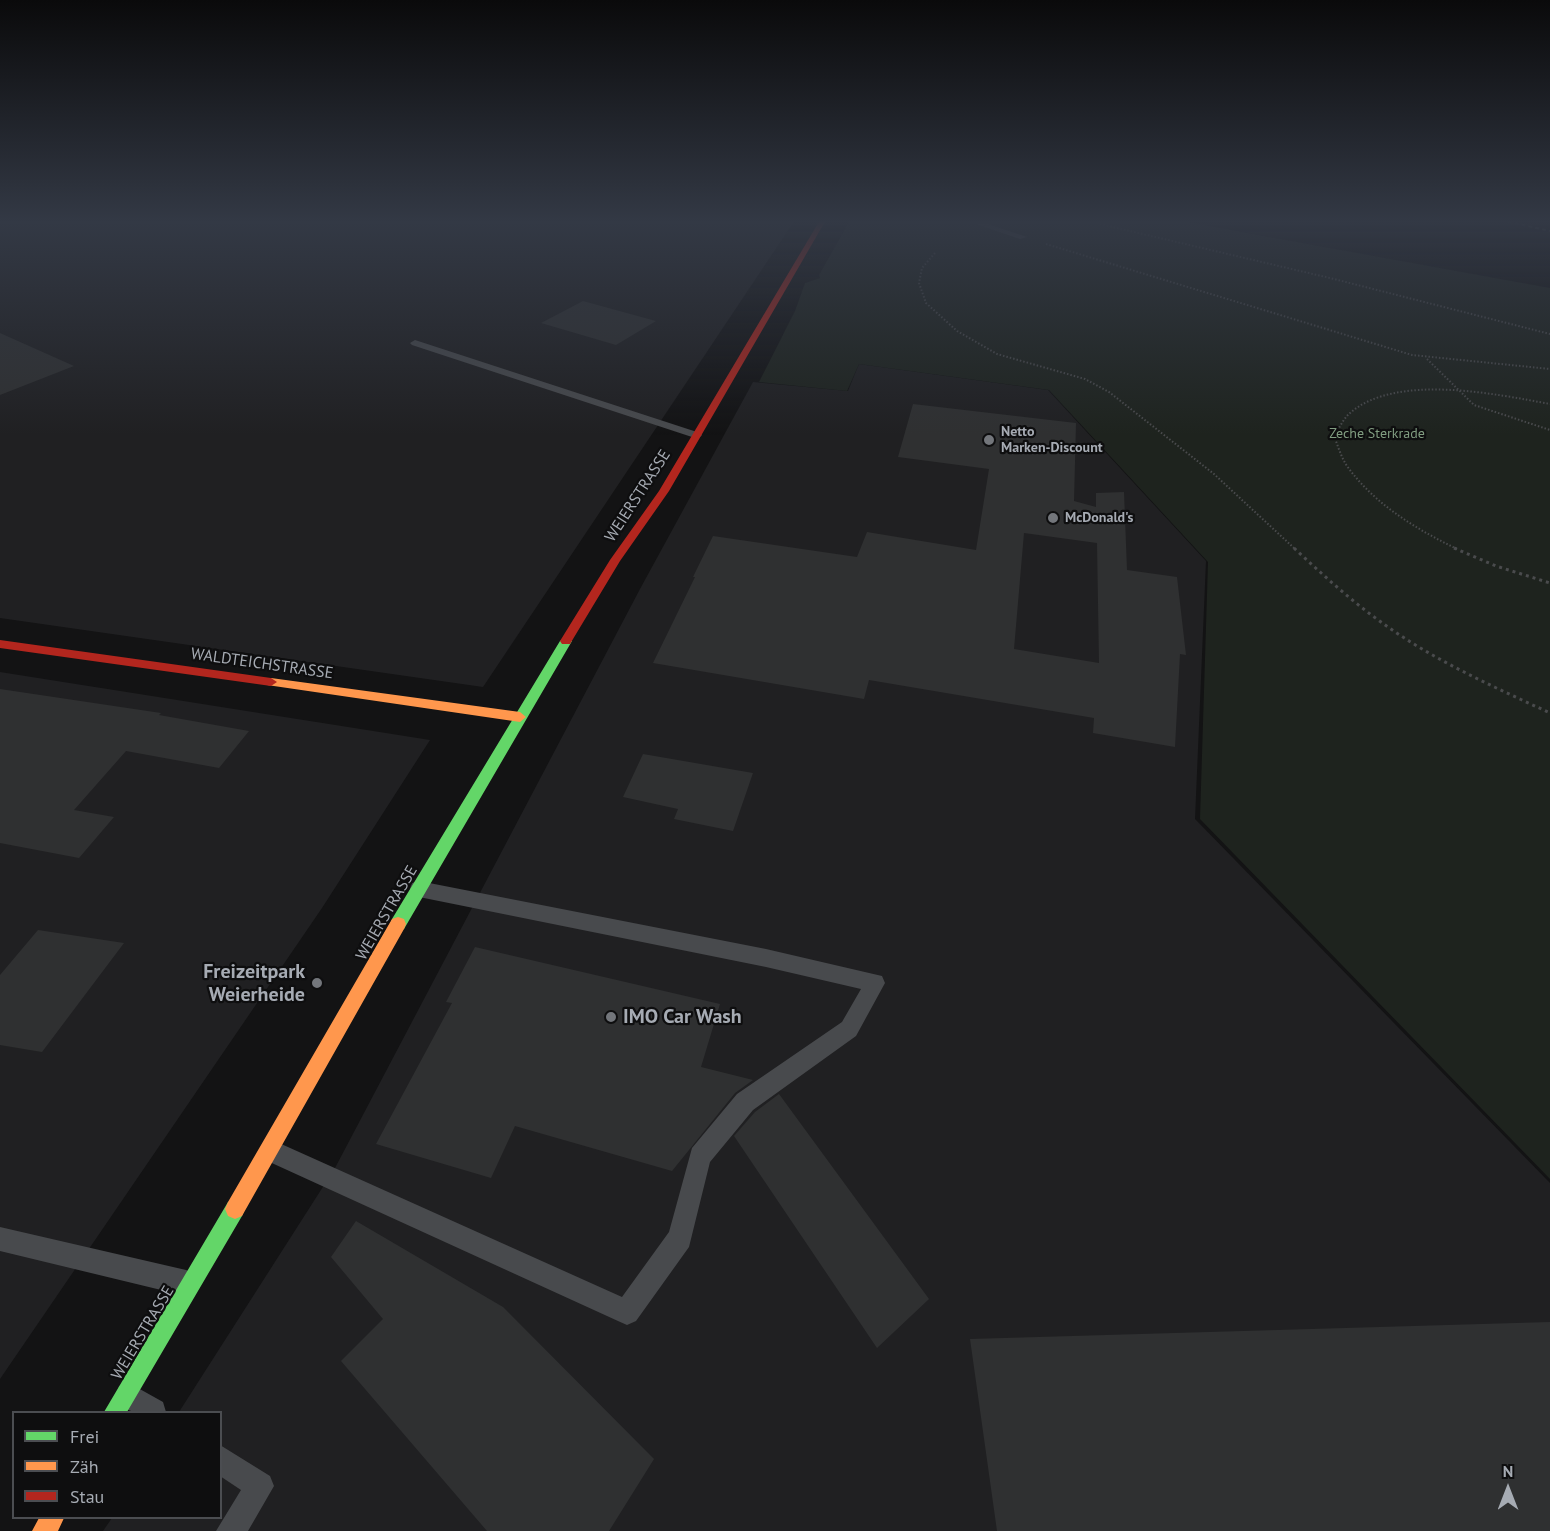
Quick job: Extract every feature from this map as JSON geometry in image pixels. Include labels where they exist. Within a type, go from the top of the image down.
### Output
[{"type":"main road","name":"WEIERSTRASSE","points":[[120,1403],[270,1150],[520,717],[615,560],[664,490],[781,291]]},
{"type":"main road","name":"WALDTEICHSTRASSE","points":[[0,644],[520,717]]},
{"type":"lane","name":"WEIERSTRASSE","points":[[415,343],[696,435]]},
{"type":"lane","points":[[270,1150],[627,1312],[680,1238],[699,1156],[745,1102],[849,1029],[875,983],[755,955],[419,889]]},
{"type":"lane","points":[[0,1239],[190,1285]]},
{"type":"lane","points":[[120,1403],[146,1411]]},
{"type":"lane","points":[[222,1460],[260,1486],[231,1531]]},
{"type":"path","points":[[922,291],[926,303],[957,331],[997,354],[1085,379],[1109,392],[1215,474],[1337,588],[1382,623],[1457,669],[1550,713]]},
{"type":"path","points":[[1203,291],[1426,359],[1497,362],[1550,369]]},
{"type":"path","points":[[1383,291],[1550,334]]},
{"type":"path","points":[[1426,359],[1474,405],[1550,430]]},
{"type":"path","points":[[1550,404],[1460,391],[1412,391],[1374,400],[1350,413],[1335,436],[1346,465],[1369,491],[1412,526],[1472,556],[1527,578],[1550,583]]},
{"type":"shaded area","points":[[0,291],[747,291],[483,687],[0,618]]},
{"type":"shaded area","points":[[859,364],[1048,390],[1206,561],[1195,819],[1550,1183],[1550,1531],[103,1531],[111,1519],[222,1519],[222,1411],[180,1411],[335,1168],[640,589],[753,382],[848,391]]},
{"type":"shaded area","points":[[0,672],[430,740],[322,908],[0,1379]]},
{"type":"green space","name":"Zeche Sterkrade","points":[[802,291],[1550,291],[1550,1179],[1200,819],[1208,562],[1049,390],[859,364],[847,391],[759,382],[795,311]]},
{"type":"building","points":[[583,301],[656,321],[616,345],[541,323]]},
{"type":"building","points":[[0,333],[74,366],[0,395]]},
{"type":"building","points":[[913,404],[1076,423],[1074,501],[1096,507],[1096,493],[1124,492],[1127,570],[1177,577],[1186,655],[1180,654],[1175,747],[1093,733],[1094,718],[869,680],[864,699],[653,663],[713,536],[857,557],[867,532],[976,550],[989,469],[898,457]],"holes":[[[1024,533],[1097,543],[1099,663],[1014,649]]]},
{"type":"building","points":[[0,689],[161,713],[159,715],[249,731],[219,768],[126,751],[74,810],[114,817],[79,858],[0,843]]},
{"type":"building","points":[[643,754],[753,773],[733,831],[674,819],[678,809],[623,797]]},
{"type":"building","points":[[38,930],[124,943],[42,1052],[0,1045],[0,975]]},
{"type":"building","points":[[475,947],[720,1004],[701,1067],[753,1080],[735,1093],[672,1171],[515,1126],[491,1178],[376,1144],[452,1003],[446,1002]]},
{"type":"building","points":[[779,1094],[929,1299],[877,1348],[734,1136],[755,1112]]},
{"type":"building","points":[[356,1221],[503,1307],[654,1459],[609,1531],[487,1531],[341,1361],[383,1319],[331,1257]]},
{"type":"building","points":[[1550,1322],[1550,1531],[997,1531],[970,1339]]},
{"type":"traffic: fast","points":[[398,924],[566,641]]},
{"type":"traffic: fast","points":[[116,1411],[235,1209]]},
{"type":"traffic: slow","points":[[271,682],[520,717]]},
{"type":"traffic: slow","points":[[235,1209],[398,924]]},
{"type":"traffic: slow","points":[[44,1531],[51,1519]]},
{"type":"traffic: jam","points":[[566,641],[615,560],[664,491],[781,291]]},
{"type":"traffic: jam","points":[[0,644],[271,682]]},
{"type":"place","name":"Netto Marken-Discount","points":[[989,440]]},
{"type":"place","name":"McDonald's","points":[[1053,518]]},
{"type":"place","name":"Freizeitpark Weierheide","points":[[317,983]]},
{"type":"place","name":"IMO Car Wash","points":[[611,1017]]}]
